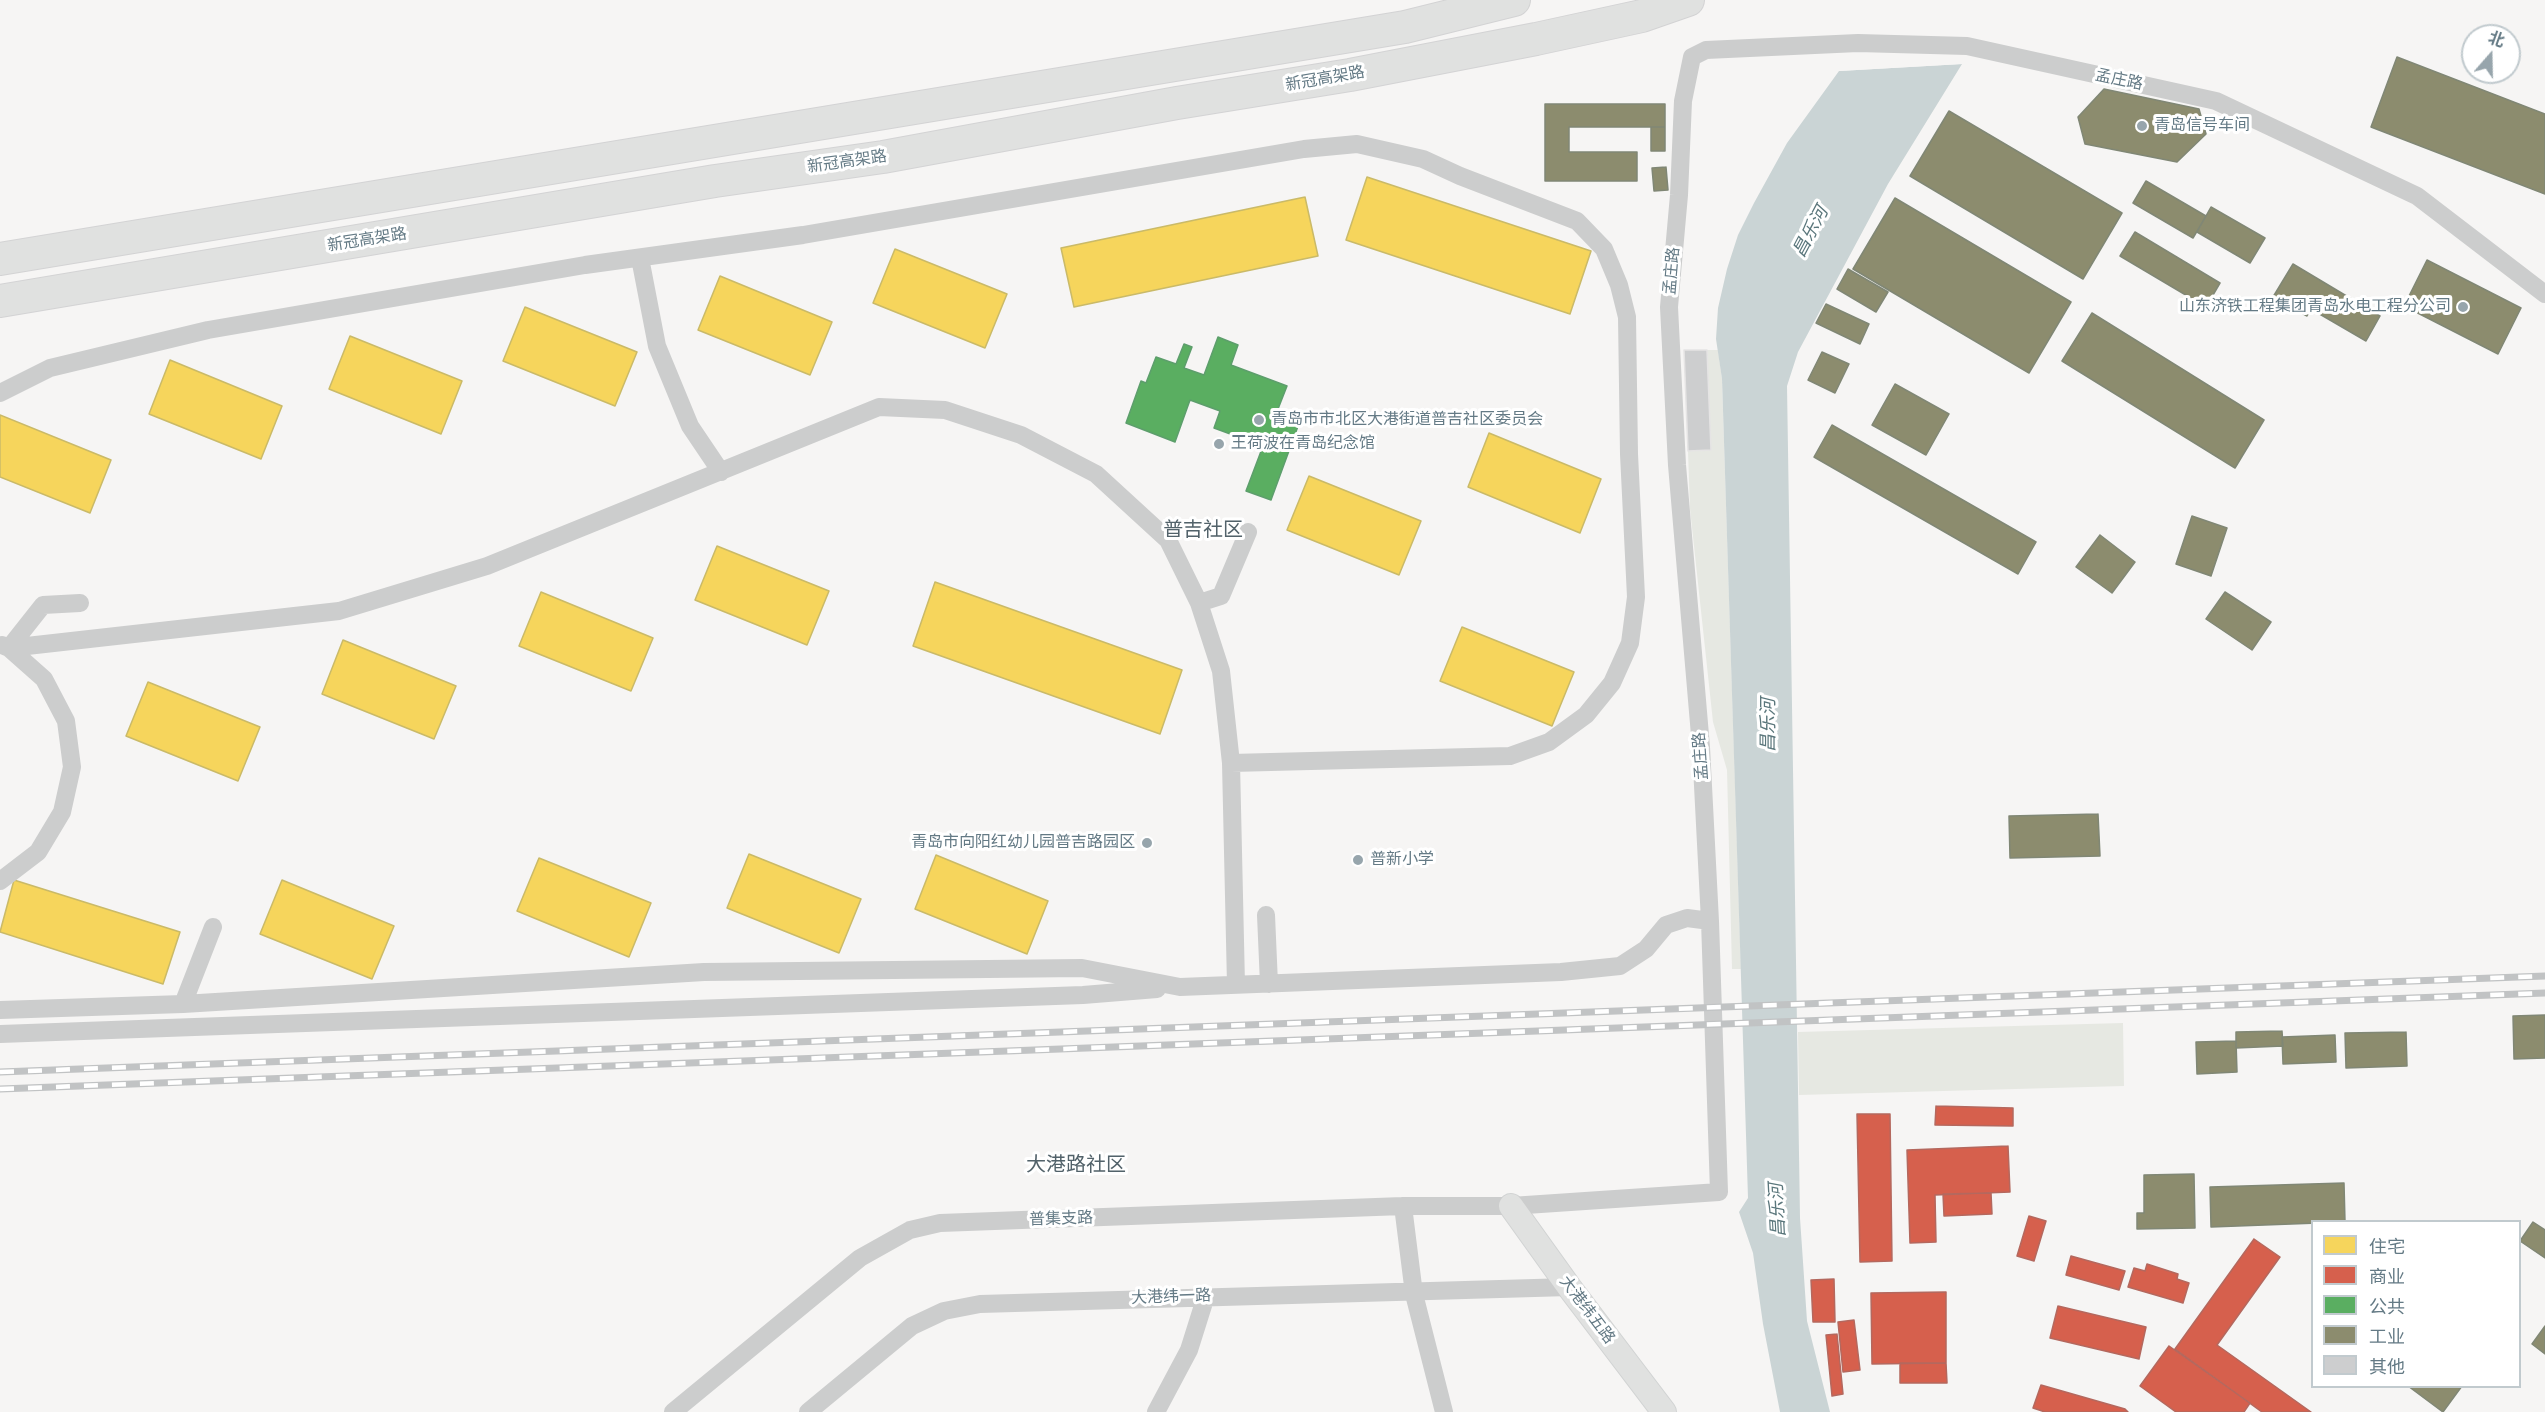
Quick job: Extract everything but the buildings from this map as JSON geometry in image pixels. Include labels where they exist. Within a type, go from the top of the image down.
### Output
[{"type":"highway","points":[[0,259],[1405,27],[1514,0]]},
{"type":"highway","name":"新冠高架路","points":[[0,301],[715,181],[883,157],[1178,103],[1350,75],[1557,35],[1642,15],[1688,0]]},
{"type":"street","name":"孟庄路","points":[[1512,1206],[1719,1192],[1710,921],[1701,747],[1677,465],[1669,307],[1679,195],[1683,101],[1692,57],[1706,50],[1858,43],[1967,46],[2216,101],[2417,196],[2545,294]]},
{"type":"street","points":[[0,393],[50,368],[208,330],[640,258],[803,235],[1304,149],[1358,144],[1423,159],[1460,176],[1577,221],[1604,249],[1619,285],[1627,317],[1629,454],[1636,597],[1630,643],[1612,683],[1586,716],[1550,742],[1510,756],[1231,763]]},
{"type":"street","points":[[640,258],[657,346],[690,426],[721,472]]},
{"type":"street","points":[[5,646],[339,611],[487,566],[879,407],[945,410],[1021,435],[1096,474],[1168,540],[1199,603],[1221,671],[1231,763],[1236,985]]},
{"type":"street","points":[[1199,603],[1221,596],[1248,532]]},
{"type":"street","points":[[5,646],[43,605],[80,603]]},
{"type":"street","points":[[0,881],[38,852],[62,812],[72,767],[66,721],[44,680],[5,646]]},
{"type":"street","points":[[1266,915],[1269,984]]},
{"type":"street","points":[[0,1034],[1083,995],[1180,987],[1561,972],[1620,966],[1646,949],[1666,926],[1687,918],[1710,921]]},
{"type":"street","points":[[183,1004],[213,927]]},
{"type":"street","points":[[0,1010],[183,1004],[704,972],[1082,968],[1180,987]]},
{"type":"street","points":[[1403,1206],[1414,1294],[1444,1412]]},
{"type":"street","name":"普集支路","points":[[673,1412],[860,1258],[910,1230],[940,1223],[1403,1206],[1512,1206]]},
{"type":"street","name":"大港纬五路","points":[[1512,1206],[1569,1287],[1664,1412]]},
{"type":"street","name":"大港纬一路","points":[[808,1412],[912,1326],[944,1311],[980,1304],[1206,1296],[1414,1294],[1569,1287]]},
{"type":"street","points":[[1156,1412],[1189,1350],[1206,1296]]},
{"type":"shaded area","points":[[1707,350],[1718,350],[1722,379],[1741,969],[1732,969],[1727,770],[1713,722],[1690,509],[1688,451],[1711,450]]},
{"type":"shaded area","points":[[2123,1023],[2124,1086],[1799,1095],[1798,1032]]},
{"type":"water","name":"昌乐河","points":[[1962,64],[1888,184],[1798,352],[1787,386],[1800,1218],[1807,1321],[1830,1412],[1780,1412],[1763,1324],[1753,1253],[1739,1212],[1748,1198],[1722,379],[1716,339],[1718,308],[1738,235],[1754,203],[1787,143],[1839,71]]},
{"type":"pier","points":[[1964,62],[1962,64],[1839,71],[1841,68]]},
{"type":"railway","points":[[0,1072],[2545,976]]},
{"type":"railway","points":[[0,1089],[2545,993]]},
{"type":"place","name":"青岛信号车间","points":[[2142,126]]},
{"type":"place","name":"山东济铁工程集团青岛水电工程分公司","points":[[2463,307]]},
{"type":"place","name":"青岛市市北区大港街道普吉社区委员会","points":[[1259,420]]},
{"type":"place","name":"王荷波在青岛纪念馆","points":[[1219,444]]},
{"type":"place","name":"青岛市向阳红幼儿园普吉路园区","points":[[1147,843]]},
{"type":"place","name":"普新小学","points":[[1358,860]]},
{"type":"district","name":"普吉社区","points":[[1203,530]]},
{"type":"district","name":"大港路社区","points":[[1076,1165]]}]
